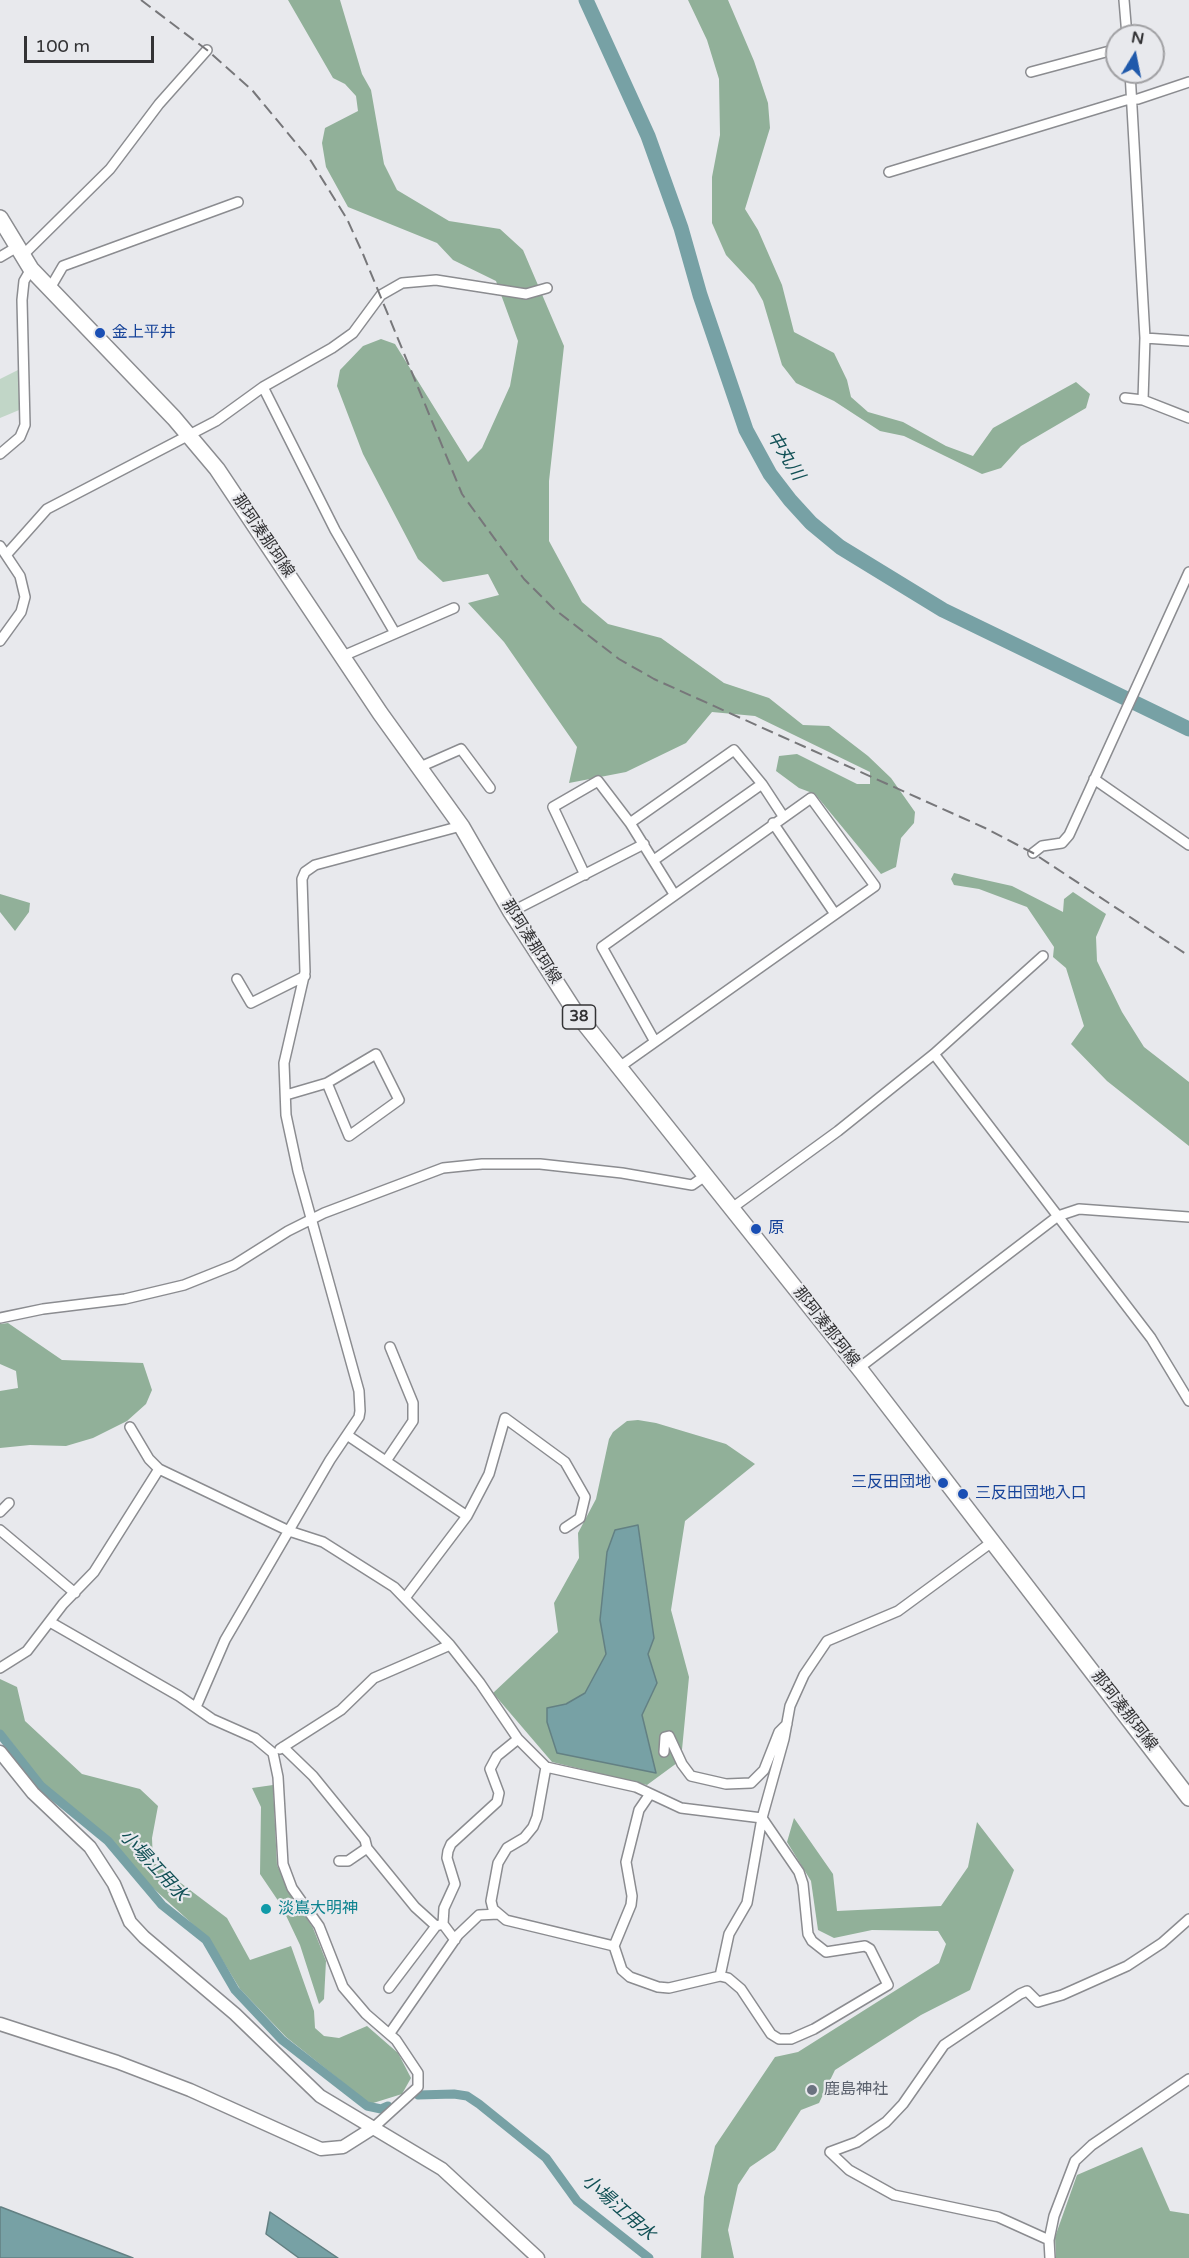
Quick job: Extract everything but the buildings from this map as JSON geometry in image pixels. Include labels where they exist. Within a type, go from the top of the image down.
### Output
[{"type":"main road","name":"那珂湊那珂線","points":[[0,218],[30,269],[188,434],[247,510],[343,656],[461,826],[511,912],[576,1013],[859,1368],[1189,1798]]},
{"type":"street","points":[[1124,0],[1126,24]]},
{"type":"street","points":[[0,257],[19,251],[110,169],[159,104],[207,50]]},
{"type":"street","points":[[1031,72],[1105,52]]},
{"type":"street","points":[[889,172],[1189,82]]},
{"type":"street","points":[[1131,84],[1136,212],[1145,338],[1143,400]]},
{"type":"street","points":[[49,290],[63,266],[238,202]]},
{"type":"street","points":[[0,454],[20,437],[25,425],[22,300],[24,281],[30,269]]},
{"type":"street","points":[[7,554],[47,509],[216,421],[263,387],[353,333],[381,294],[402,283],[436,280],[526,294],[547,288]]},
{"type":"street","points":[[1145,338],[1189,341]]},
{"type":"street","points":[[263,387],[335,530],[395,633]]},
{"type":"street","points":[[1125,398],[1143,400],[1189,418]]},
{"type":"street","points":[[0,546],[20,576],[25,597],[21,612],[0,641]]},
{"type":"street","points":[[1033,853],[1042,846],[1062,843],[1069,836],[1128,701],[1189,572]]},
{"type":"street","points":[[343,656],[454,608]]},
{"type":"street","points":[[420,767],[461,749],[490,788]]},
{"type":"street","points":[[630,823],[734,750],[762,784],[783,816]]},
{"type":"street","points":[[1094,779],[1189,845]]},
{"type":"street","points":[[585,875],[553,807],[598,781],[630,823],[674,894]]},
{"type":"street","points":[[654,860],[762,784]]},
{"type":"street","points":[[618,1068],[654,1040],[875,886],[811,798],[602,947],[654,1040]]},
{"type":"street","points":[[773,823],[835,914]]},
{"type":"street","points":[[196,1707],[225,1640],[359,1417],[359,1391],[286,1115],[284,1063],[305,976],[302,879],[305,872],[315,865],[461,826]]},
{"type":"street","points":[[511,912],[644,844]]},
{"type":"street","points":[[732,1208],[838,1131],[934,1054],[1043,956]]},
{"type":"street","points":[[237,979],[251,1003],[305,976]]},
{"type":"street","points":[[286,1095],[327,1083],[376,1054],[399,1100],[349,1136],[327,1083]]},
{"type":"street","points":[[934,1054],[1151,1338],[1189,1401]]},
{"type":"street","points":[[0,1318],[43,1309],[141,1296],[184,1285],[234,1265],[288,1231],[312,1220],[422,1174],[462,1165],[556,1165],[692,1185],[705,1176]]},
{"type":"street","points":[[859,1368],[1059,1216],[1079,1209],[1189,1216]]},
{"type":"street","points":[[386,1461],[413,1421],[413,1403],[390,1347]]},
{"type":"street","points":[[405,1598],[467,1516],[489,1474],[505,1418],[565,1462],[585,1497],[580,1518],[565,1528]]},
{"type":"street","points":[[130,1427],[149,1459],[159,1469],[289,1531],[323,1542],[376,1573],[405,1598],[450,1645],[480,1683],[518,1739],[546,1767],[636,1787],[681,1808],[762,1818],[799,1872],[804,1884],[808,1934],[812,1941],[826,1952],[864,1946],[870,1948],[888,1985],[814,2029],[791,2039],[779,2038],[765,2028],[734,1981],[720,1976],[678,1987],[658,1987],[630,1977],[622,1970],[614,1946],[618,1930],[631,1905],[633,1896],[626,1872],[628,1850],[639,1810],[650,1794]]},
{"type":"street","points":[[347,1435],[467,1516]]},
{"type":"street","points":[[0,1668],[27,1651],[100,1564],[139,1497],[159,1469]]},
{"type":"street","points":[[0,1512],[9,1503]]},
{"type":"street","points":[[0,1530],[75,1593]]},
{"type":"street","points":[[720,1976],[729,1934],[747,1903],[762,1818],[790,1706],[804,1674],[827,1641],[898,1611],[992,1542]]},
{"type":"street","points":[[0,2024],[117,2062],[190,2090],[321,2149],[343,2147],[373,2128],[418,2087],[418,2073],[408,2054],[390,2033],[366,2014],[343,1987],[319,1926],[292,1888],[284,1864],[278,1777],[273,1753],[255,1738],[213,1719],[50,1622]]},
{"type":"street","points":[[273,1753],[341,1710],[374,1678],[450,1645]]},
{"type":"street","points":[[664,1752],[665,1737],[669,1736],[682,1764],[691,1776],[714,1783],[751,1783],[764,1770],[779,1732],[787,1724]]},
{"type":"street","points":[[389,1988],[439,1925],[455,1884],[447,1858],[448,1851],[451,1844],[497,1802],[499,1793],[491,1775],[492,1763],[518,1739]]},
{"type":"street","points":[[283,1747],[313,1776],[415,1907],[455,1940]]},
{"type":"street","points":[[0,1752],[33,1793],[90,1848],[108,1874],[130,1922],[144,1937],[235,2014],[303,2082],[343,2111],[442,2169],[538,2258]]},
{"type":"street","points":[[546,1767],[533,1827],[524,1838],[507,1848],[498,1863],[491,1901],[498,1914],[506,1920],[614,1946]]},
{"type":"street","points":[[339,1861],[356,1857],[367,1848]]},
{"type":"street","points":[[390,2033],[455,1940],[479,1916],[498,1914]]},
{"type":"street","points":[[1049,2240],[998,2217],[894,2195],[849,2170],[830,2152],[857,2142],[886,2122],[903,2104],[944,2044],[1011,2000],[1027,1991],[1038,2002],[1062,1995],[1127,1966],[1162,1943],[1189,1919]]},
{"type":"street","points":[[1050,2258],[1049,2240],[1054,2216],[1075,2161],[1092,2145],[1189,2079]]},
{"type":"green space","points":[[288,0],[340,0],[362,74],[371,90],[384,164],[397,190],[449,221],[500,229],[523,250],[564,346],[549,481],[549,541],[582,602],[608,624],[661,638],[724,683],[769,698],[803,725],[829,726],[868,756],[891,778],[915,812],[914,823],[901,838],[896,867],[881,874],[815,794],[799,788],[776,771],[779,756],[797,754],[857,784],[870,784],[870,772],[755,716],[712,712],[686,743],[626,772],[569,783],[577,747],[504,642],[468,603],[499,595],[488,574],[443,582],[418,559],[363,454],[337,386],[340,370],[363,346],[381,339],[395,344],[468,462],[482,448],[510,386],[518,341],[496,281],[453,260],[437,243],[348,207],[326,167],[322,143],[325,128],[358,111],[356,96],[345,84],[333,78]]},
{"type":"green space","points":[[688,0],[728,0],[754,61],[768,103],[770,128],[745,209],[758,230],[782,285],[794,332],[834,353],[847,380],[851,397],[868,412],[903,422],[946,446],[973,456],[993,428],[1076,382],[1090,394],[1086,408],[1021,446],[1001,468],[982,474],[904,436],[880,431],[834,401],[796,383],[782,365],[763,301],[754,285],[726,255],[712,223],[712,177],[720,135],[719,79],[707,40]]},
{"type":"green space","points":[[22,368],[24,408],[0,418],[0,379]]},
{"type":"green space","points":[[954,873],[1012,886],[1063,912],[1064,899],[1073,892],[1106,914],[1096,937],[1097,961],[1122,1012],[1144,1047],[1189,1082],[1189,1146],[1107,1081],[1071,1044],[1084,1026],[1066,968],[1053,957],[1054,947],[1027,907],[979,889],[954,885],[951,879]]},
{"type":"green space","points":[[0,894],[30,903],[29,912],[15,931],[0,912]]},
{"type":"green space","points":[[8,1323],[62,1360],[143,1363],[152,1390],[146,1404],[127,1421],[93,1438],[66,1446],[30,1445],[0,1448],[0,1391],[18,1388],[16,1371],[0,1364],[0,1324]]},
{"type":"green space","points":[[627,1421],[656,1423],[726,1444],[755,1464],[685,1521],[671,1610],[689,1677],[681,1760],[647,1785],[552,1762],[493,1693],[558,1632],[554,1603],[579,1558],[578,1533],[596,1499],[609,1439],[613,1432]],"holes":[[[638,1526],[654,1638],[648,1654],[657,1683],[642,1715],[656,1773],[557,1753],[547,1722],[547,1708],[566,1704],[585,1693],[606,1654],[600,1620],[607,1552]]]},
{"type":"green space","points":[[0,1679],[17,1687],[25,1721],[82,1774],[140,1789],[158,1806],[152,1838],[153,1862],[227,1918],[250,1960],[291,1946],[314,2011],[315,2028],[324,2036],[339,2038],[367,2026],[398,2053],[411,2078],[402,2094],[370,2104],[286,2037],[240,1989],[210,1940],[141,1877],[109,1839],[43,1784],[9,1739],[0,1731]]},
{"type":"green space","points":[[273,1785],[277,1865],[289,1891],[313,1928],[326,1961],[324,1999],[319,2004],[300,1945],[281,1905],[260,1874],[261,1807],[252,1788]]},
{"type":"green space","points":[[794,1818],[833,1874],[837,1911],[941,1906],[968,1867],[977,1822],[1014,1870],[970,1990],[921,2015],[835,2070],[819,2103],[801,2110],[775,2150],[750,2167],[738,2185],[728,2230],[734,2258],[701,2258],[704,2197],[715,2146],[775,2057],[798,2052],[939,1963],[946,1944],[938,1931],[872,1930],[834,1938],[818,1930],[811,1881],[787,1842]]},
{"type":"green space","points":[[1142,2147],[1170,2211],[1189,2214],[1189,2258],[1056,2258],[1055,2237],[1077,2175]]},
{"type":"water","points":[[638,1525],[654,1638],[648,1654],[657,1683],[642,1715],[656,1773],[557,1753],[547,1722],[547,1708],[566,1704],[585,1693],[606,1654],[600,1620],[607,1552],[615,1530]]},
{"type":"water","points":[[1,2207],[133,2258],[0,2258]]},
{"type":"water","points":[[270,2212],[338,2258],[299,2258],[266,2234]]},
{"type":"waterway","name":"中丸川","points":[[586,0],[648,136],[681,228],[700,295],[746,430],[770,474],[790,500],[811,523],[840,547],[943,610],[1189,729]]},
{"type":"waterway","name":"小場江用水","points":[[0,1734],[41,1786],[108,1841],[162,1905],[206,1940],[235,1990],[282,2040],[367,2106],[381,2109],[388,2106]]},
{"type":"waterway","name":"小場江用水","points":[[418,2095],[454,2094],[467,2096],[479,2104],[546,2158],[577,2201],[649,2258]]},
{"type":"railway","points":[[141,0],[207,50],[252,90],[311,161],[347,219],[363,254],[462,494],[524,579],[554,609],[619,659],[654,679],[985,828],[1033,853],[1189,956]]},
{"type":"place","name":"金上平井","points":[[100,333]]},
{"type":"place","name":"原","points":[[756,1229]]},
{"type":"place","name":"三反田団地","points":[[943,1483]]},
{"type":"place","name":"三反田団地入口","points":[[963,1494]]},
{"type":"place","name":"淡嶌大明神","points":[[266,1909]]},
{"type":"place","name":"鹿島神社","points":[[812,2090]]}]
